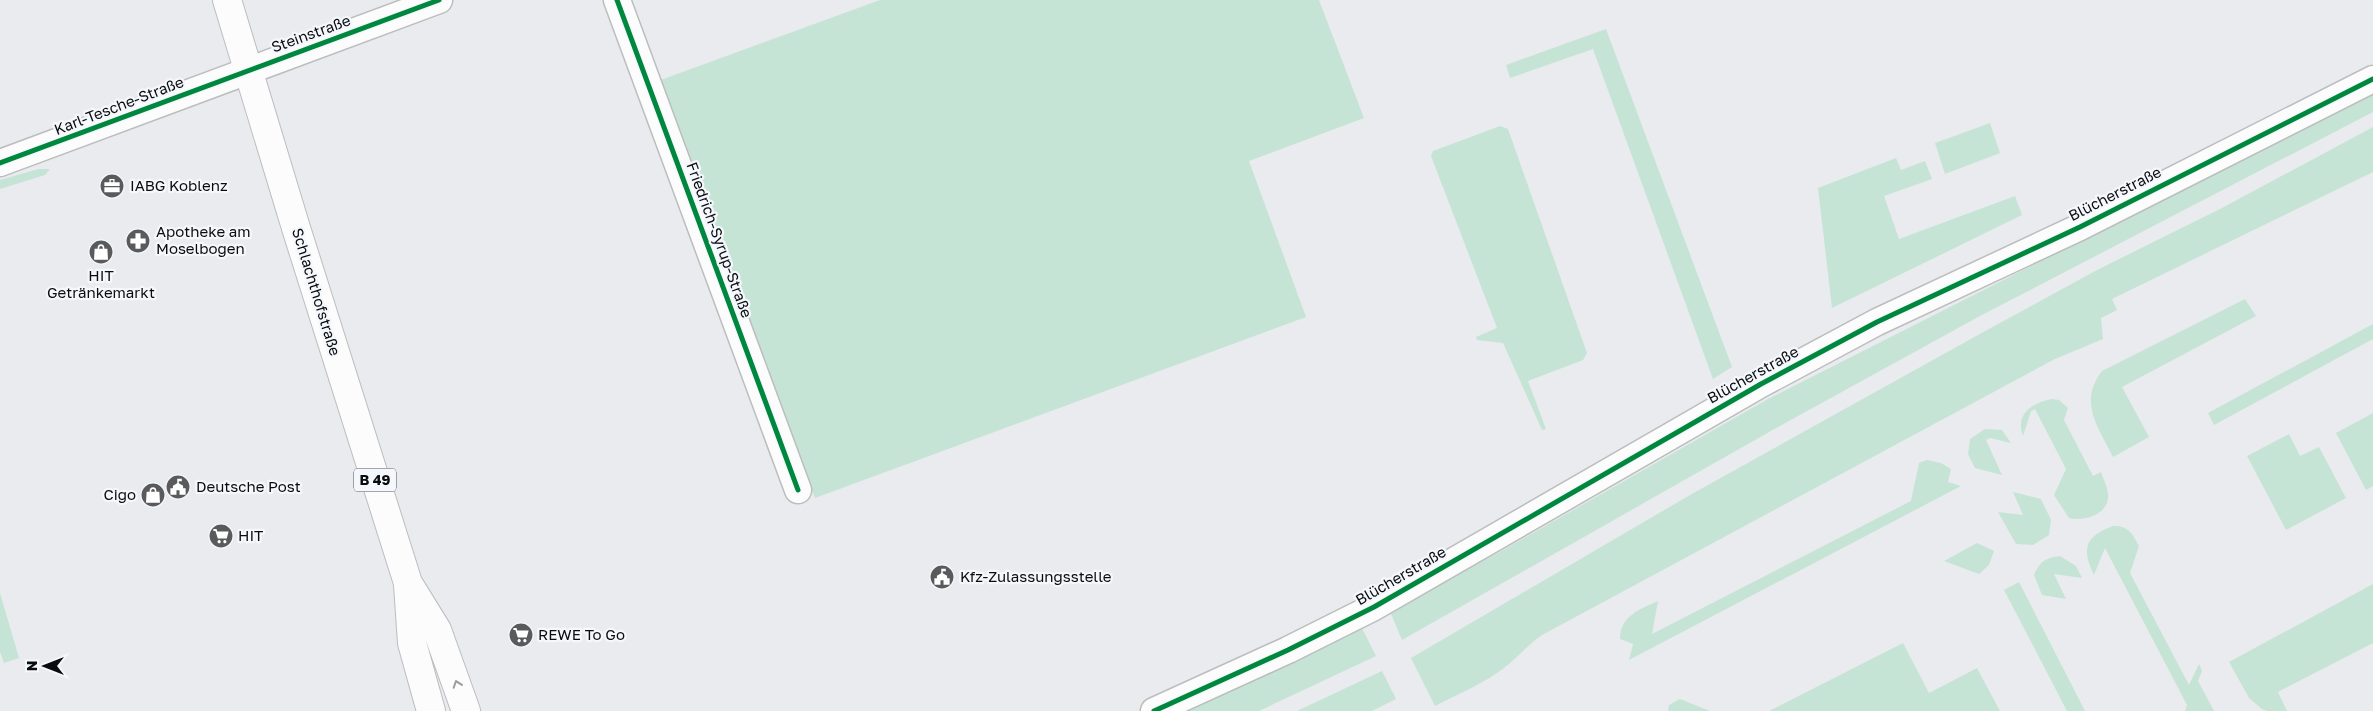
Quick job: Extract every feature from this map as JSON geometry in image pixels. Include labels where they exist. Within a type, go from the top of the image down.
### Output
[{"type":"main road","name":"Schlachthofstraße","points":[[227,0],[247,70],[408,583],[412,644],[431,711]]},
{"type":"main road","name":"Schlachthofstraße","points":[[408,583],[437,630],[466,711]]},
{"type":"street","name":"Steinstraße","points":[[247,70],[439,0]]},
{"type":"street","name":"Friedrich-Syrup-Straße","points":[[617,0],[798,490]]},
{"type":"street","name":"Karl-Tesche-Straße","points":[[0,163],[247,70]]},
{"type":"street","name":"Blücherstraße","points":[[1154,711],[1288,650],[1374,607],[1761,384],[1877,322],[2080,227],[2373,79]]},
{"type":"green space","points":[[880,0],[1319,0],[1364,118],[1249,161],[1306,317],[815,498],[658,81]]},
{"type":"green space","points":[[1606,29],[1732,367],[1713,379],[1593,49],[1510,78],[1506,65]]},
{"type":"green space","points":[[2373,93],[2373,112],[1980,316],[1778,427],[1402,640],[1389,609],[1496,554],[1768,399]]},
{"type":"green space","points":[[1990,123],[2000,153],[1945,174],[1935,143]]},
{"type":"green space","points":[[1500,126],[1508,129],[1587,353],[1583,360],[1528,381],[1546,429],[1542,430],[1503,343],[1477,340],[1476,337],[1497,328],[1431,156],[1433,151]]},
{"type":"green space","points":[[2373,127],[2373,172],[2112,299],[2117,310],[2101,318],[2103,339],[2055,359],[1542,635],[1497,673],[1435,706],[1411,658],[1690,495],[1987,330],[2099,269],[2222,208]]},
{"type":"green space","points":[[1896,158],[1901,170],[1925,161],[1932,179],[1884,196],[1899,239],[2015,196],[2022,215],[1832,308],[1818,188]]},
{"type":"green space","points":[[38,169],[50,169],[45,175],[0,189],[0,180]]},
{"type":"green space","points":[[2245,299],[2256,316],[2122,387],[2149,437],[2113,457],[2097,425],[2091,404],[2091,393],[2102,371]]},
{"type":"green space","points":[[2373,324],[2373,339],[2214,425],[2208,413]]},
{"type":"green space","points":[[2052,399],[2059,400],[2068,408],[2064,420],[2093,476],[2101,472],[2107,487],[2107,503],[2100,512],[2091,517],[2069,518],[2054,495],[2066,469],[2035,409],[2031,411],[2023,436],[2021,421],[2023,415],[2032,406]]},
{"type":"green space","points":[[2373,413],[2373,486],[2366,490],[2336,433]]},
{"type":"green space","points":[[1985,429],[2002,430],[2011,443],[1990,438],[1986,440],[2002,475],[1975,468],[1968,454],[1970,439]]},
{"type":"green space","points":[[2289,434],[2300,456],[2319,447],[2346,498],[2286,530],[2247,456]]},
{"type":"green space","points":[[1927,460],[1941,463],[1951,469],[1948,482],[1961,486],[1629,660],[1633,644],[1620,639],[1623,624],[1632,614],[1658,601],[1652,634],[1911,501],[1919,463]]},
{"type":"green space","points":[[2013,492],[2041,499],[2051,520],[2049,535],[2033,545],[2016,544],[1998,512],[2023,515]]},
{"type":"green space","points":[[2113,526],[2123,527],[2137,541],[2139,546],[2130,573],[2189,685],[2199,664],[2202,671],[2198,681],[2214,711],[2185,711],[2187,705],[2105,548],[2094,575],[2088,558],[2088,544],[2096,534]]},
{"type":"green space","points":[[1977,543],[1994,551],[1989,565],[1979,574],[1944,561]]},
{"type":"green space","points":[[2060,556],[2076,566],[2082,578],[2054,574],[2066,599],[2042,595],[2034,575],[2044,561]]},
{"type":"green space","points":[[2019,582],[2085,711],[2067,711],[2004,590]]},
{"type":"green space","points":[[2373,584],[2373,643],[2278,692],[2287,711],[2267,711],[2249,698],[2229,662]]},
{"type":"green space","points":[[0,593],[19,658],[4,663],[0,652]]},
{"type":"green space","points":[[1362,628],[1376,656],[1259,711],[1182,711]]},
{"type":"green space","points":[[1903,643],[1929,693],[1977,668],[2000,711],[1769,711]]},
{"type":"green space","points":[[1382,671],[1396,699],[1372,711],[1297,711]]},
{"type":"green space","points":[[1680,699],[1710,711],[1668,711],[1669,705]]},
{"type":"cycle path","points":[[0,163],[439,0]]},
{"type":"cycle path","points":[[617,0],[798,490]]},
{"type":"cycle path","points":[[1154,711],[1288,650],[1374,607],[1761,384],[1877,322],[2080,227],[2373,79]]},
{"type":"place","name":"IABG Koblenz","points":[[112,186]]},
{"type":"place","name":"Apotheke am Moselbogen","points":[[138,241]]},
{"type":"place","name":"HIT Getränkemarkt","points":[[101,252]]},
{"type":"place","name":"Deutsche Post","points":[[178,487]]},
{"type":"place","name":"Cigo","points":[[153,495]]},
{"type":"place","name":"HIT","points":[[221,536]]},
{"type":"place","name":"Kfz-Zulassungsstelle","points":[[942,577]]},
{"type":"place","name":"REWE To Go","points":[[521,635]]}]
